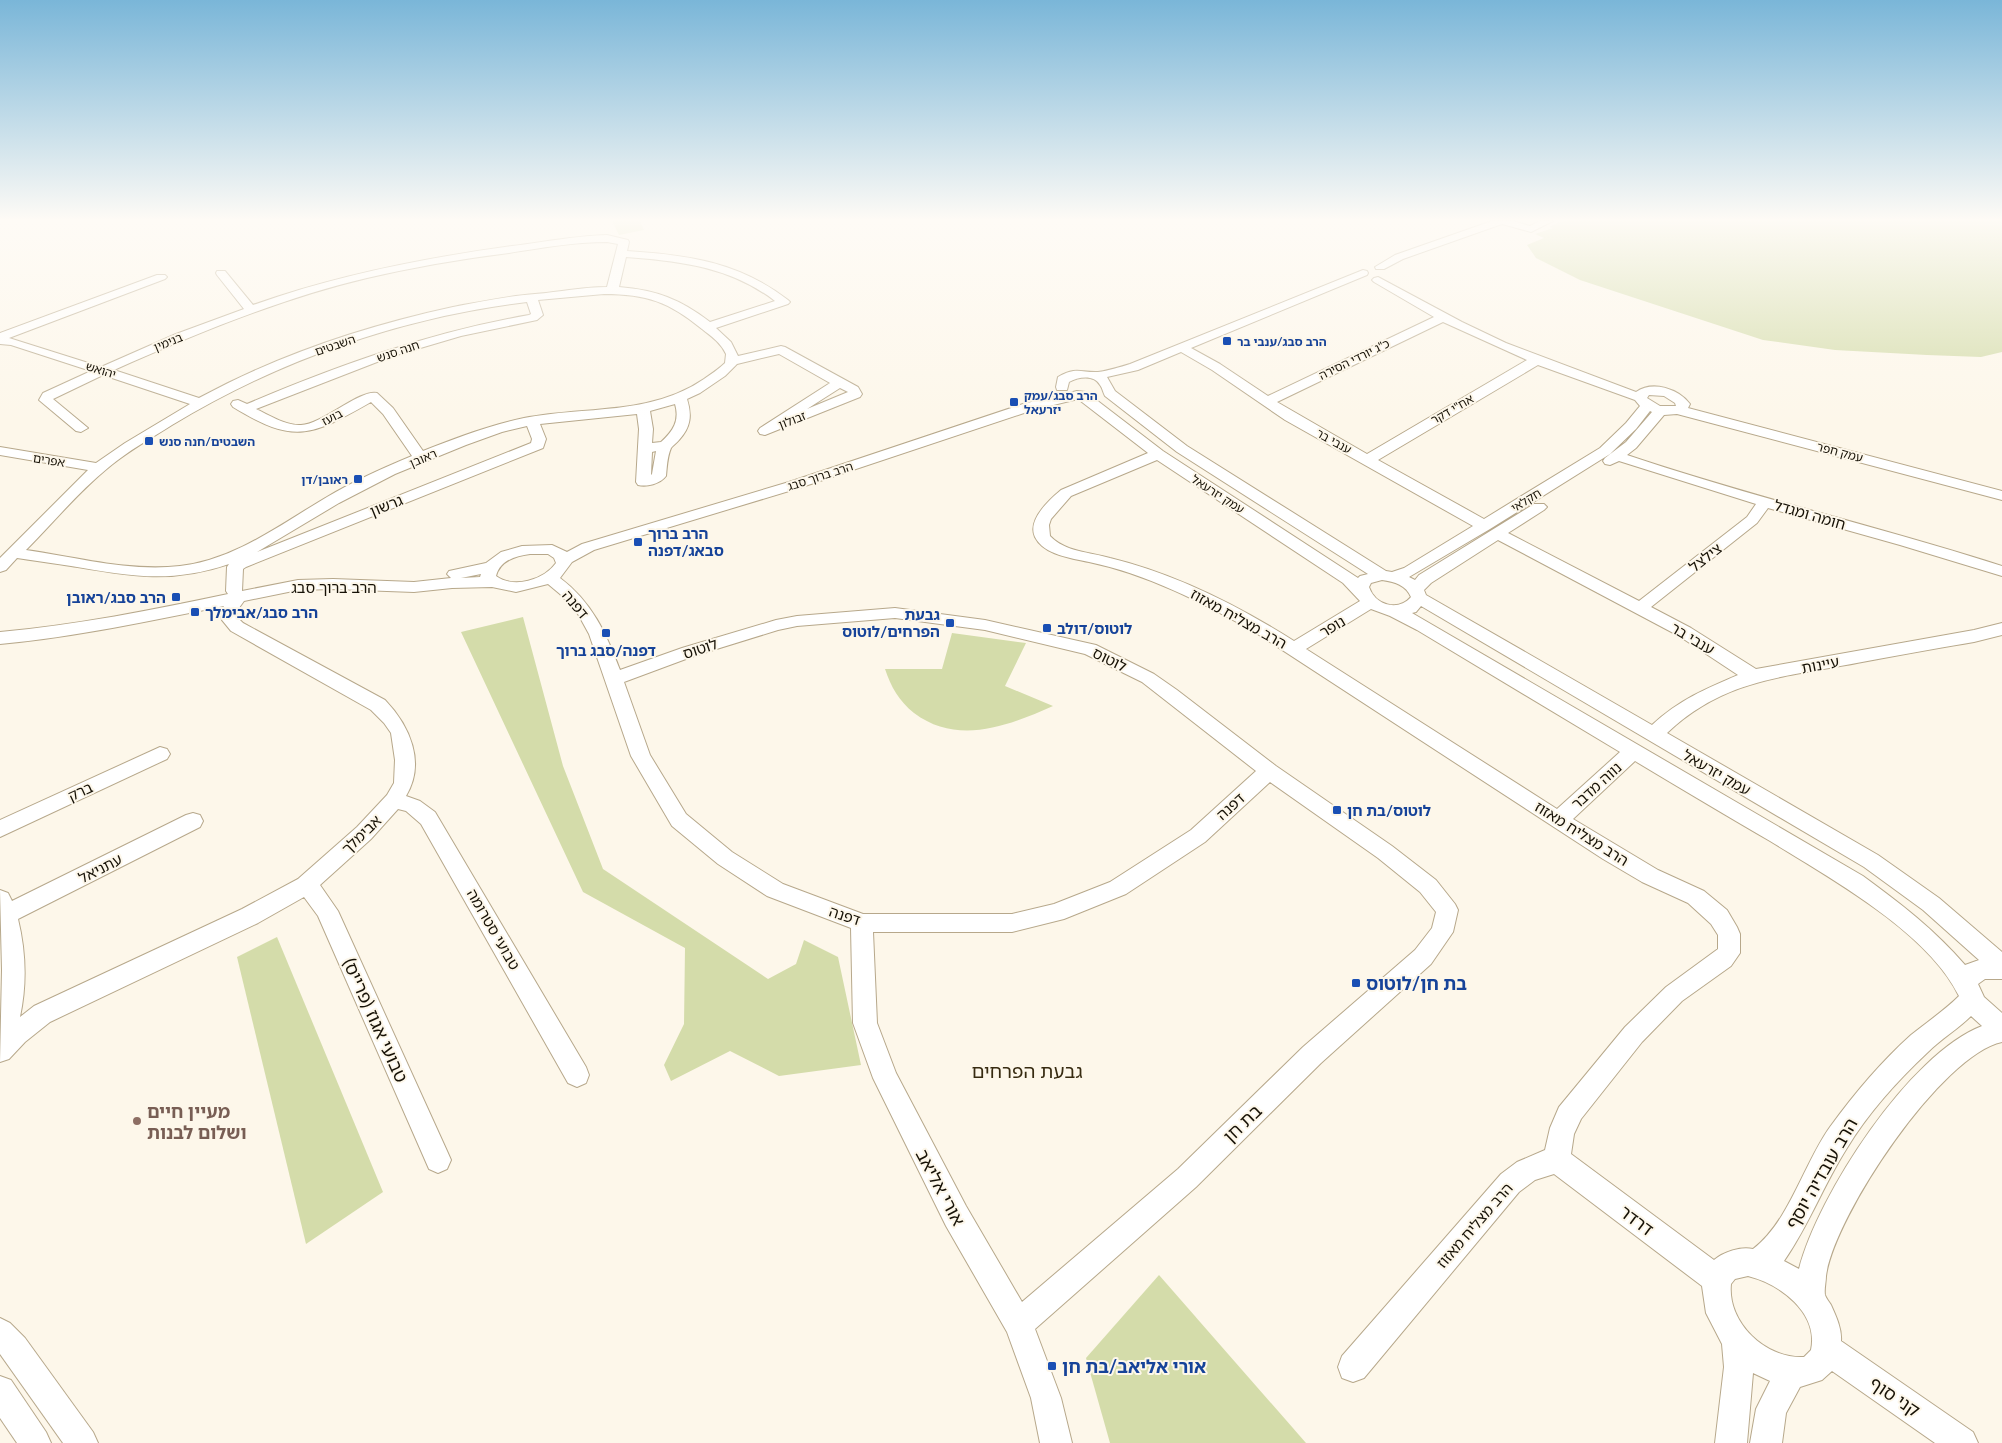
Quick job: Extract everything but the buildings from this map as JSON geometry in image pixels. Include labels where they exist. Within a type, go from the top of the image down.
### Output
[{"type":"street","points":[[0,338],[131,288]]},
{"type":"street","points":[[233,288],[251,310]]},
{"type":"street","name":"בנימין","points":[[101,370],[189,333],[251,310],[320,288]]},
{"type":"street","points":[[732,361],[732,354],[727,345],[707,326],[784,302],[769,288]]},
{"type":"street","points":[[1098,380],[1187,351],[1339,288]]},
{"type":"street","points":[[1098,380],[1340,288]]},
{"type":"street","points":[[1391,288],[1443,317],[1537,360],[1648,401],[1681,407]]},
{"type":"street","points":[[1408,288],[1491,334],[1576,368],[1648,401]]},
{"type":"street","name":"השבטים","points":[[23,552],[67,497],[98,468],[147,434],[201,403],[254,376],[298,358],[367,334],[429,316],[531,297],[612,290],[653,295],[670,300],[707,326]]},
{"type":"street","name":"חנה סנש","points":[[245,408],[339,371],[435,338],[490,325],[532,318],[537,315],[531,297]]},
{"type":"street","name":"כ\"ג יורדי הסירה","points":[[1266,402],[1443,317]]},
{"type":"street","name":"יהואש","points":[[0,338],[201,403]]},
{"type":"street","name":"זבולון","points":[[732,361],[781,350],[788,352],[853,390],[855,394],[765,431],[793,414],[799,407],[839,383]]},
{"type":"street","name":"ענבי בר","points":[[1187,351],[1266,402],[1491,530],[1640,608],[1714,650],[1752,676]]},
{"type":"street","name":"אח\"י דקר","points":[[1368,460],[1537,360]]},
{"type":"street","name":"ראובן","points":[[23,552],[51,555],[114,570],[180,571],[218,564],[256,546],[355,488],[421,458],[495,430],[532,421],[644,410],[680,398],[714,379],[732,361]]},
{"type":"street","name":"עמק יזרעאל","points":[[1075,365],[1098,380],[1122,404],[1182,449],[1387,576],[1405,581],[1417,594],[1653,735],[1870,860],[1931,904],[2002,968]]},
{"type":"street","points":[[81,428],[46,400],[48,396],[101,370]]},
{"type":"street","name":"הרב ברוך סבג","points":[[1070,376],[1098,380],[1097,393],[1079,395],[1028,407],[803,482],[559,555],[1044,396],[1060,379],[1070,376]]},
{"type":"street","name":"עמק יזרעאל","points":[[1060,379],[1068,392],[1079,395],[1158,454],[1349,579],[1360,589],[1364,599],[1370,603],[1392,610],[1423,626],[1855,882],[1905,919],[1938,949],[1984,1014],[2002,1026]]},
{"type":"street","points":[[1648,401],[1653,390],[1677,397],[1681,407]]},
{"type":"street","name":"בועז","points":[[220,393],[253,413],[300,430],[315,425],[372,396],[388,411],[421,458]]},
{"type":"street","points":[[644,410],[646,429],[643,482],[659,476],[660,462],[665,446],[676,436],[684,422],[685,412],[680,398]]},
{"type":"street","name":"חקלאי","points":[[1360,589],[1360,585],[1365,579],[1410,571],[1491,530],[1618,456],[1645,431],[1648,401]]},
{"type":"street","name":"חקלאי","points":[[1392,610],[1407,610],[1415,606],[1417,594],[1425,579],[1604,451],[1631,426],[1648,401]]},
{"type":"street","name":"עמק חפר","points":[[1681,407],[2002,489]]},
{"type":"street","name":"עמק חפר","points":[[1681,407],[2002,496]]},
{"type":"street","name":"גרשון","points":[[236,594],[235,567],[240,564],[538,445],[539,439],[532,421]]},
{"type":"street","points":[[645,448],[665,446]]},
{"type":"street","name":"אפרים","points":[[0,451],[98,468]]},
{"type":"street","name":"הרב מצליח מאזוז","points":[[1158,454],[1066,493],[1044,518],[1040,527],[1041,535],[1048,543],[1059,549],[1114,563],[1181,586],[1214,602],[1294,649],[1610,853],[1650,876],[1696,898],[1719,917],[1729,934],[1728,953],[1719,963],[1674,994],[1647,1020],[1572,1110],[1563,1123],[1558,1140],[1557,1160],[1522,1172],[1510,1182],[1353,1367]]},
{"type":"street","name":"חומה ומגדל","points":[[1618,456],[1666,473],[1913,542],[2002,571]]},
{"type":"street","name":"צילצל","points":[[1640,608],[1752,520],[1766,501]]},
{"type":"street","points":[[2,573],[45,530],[55,512]]},
{"type":"street","points":[[2,573],[51,555],[43,541],[45,530]]},
{"type":"street","points":[[492,575],[504,556],[518,552],[545,549],[559,555],[561,570],[550,578]]},
{"type":"street","name":"הרב ברוך סבג","points":[[4,637],[110,624],[236,594],[298,585],[333,584],[406,587],[492,575],[506,587],[520,586],[550,578]]},
{"type":"street","name":"דפנה","points":[[550,578],[566,590],[585,611],[598,634],[641,756],[679,820],[725,858],[775,890],[862,923],[1012,923],[1056,913],[1118,888],[1198,836],[1269,771]]},
{"type":"street","name":"אבימלך","points":[[0,1051],[29,1023],[59,1005],[250,916],[306,885],[364,833],[394,800],[404,783],[405,760],[400,733],[391,718],[378,705],[237,627],[230,620],[228,612],[236,594]]},
{"type":"street","name":"נופר","points":[[1294,649],[1370,603]]},
{"type":"street","name":"לוטוס","points":[[613,679],[776,624],[895,614],[985,625],[1090,649],[1148,678],[1269,771],[1392,858],[1428,886],[1447,910]]},
{"type":"street","name":"עיינות","points":[[1653,735],[1678,712],[1706,695],[1752,676],[1974,636],[2002,629]]},
{"type":"street","name":"נווה מדבר","points":[[1559,819],[1634,751]]},
{"type":"street","name":"ברק","points":[[0,829],[160,754]]},
{"type":"street","name":"טבועי סטרומה","points":[[394,800],[413,806],[428,818],[577,1075]]},
{"type":"street","name":"עתניאל","points":[[3,907],[193,821]]},
{"type":"street","name":"טבועי אגוז (פרייס)","points":[[306,885],[317,896],[327,911],[438,1160]]},
{"type":"street","points":[[0,1042],[11,1000],[14,969],[12,938],[3,907]]},
{"type":"street","name":"בת חן","points":[[1019,1324],[1187,1178],[1312,1055],[1423,957],[1442,932],[1447,910]]},
{"type":"street","name":"אורי אליאב","points":[[862,923],[865,1023],[885,1078],[956,1216],[1019,1324],[1046,1398],[1056,1443]]},
{"type":"street","name":"הרב עובדיה יוסף","points":[[1757,1264],[1774,1252],[1786,1234],[1838,1138],[1874,1090],[1920,1043],[1951,1020],[1969,991],[1969,975],[1977,969],[2002,968]]},
{"type":"street","name":"אבימלך","points":[[11,1000],[17,1008],[25,1010],[35,1011],[59,1005]]},
{"type":"street","name":"הרב עובדיה יוסף","points":[[1811,1301],[1811,1280],[1815,1260],[1829,1226],[1866,1157],[1900,1110],[1938,1069],[1968,1045],[1989,1033],[2002,1031]]},
{"type":"street","name":"דרדר","points":[[1557,1160],[1717,1280]]},
{"type":"street","points":[[1748,1262],[1757,1264],[1765,1266],[1793,1281],[1819,1313],[1826,1333],[1827,1350],[1819,1365],[1805,1372],[1791,1372],[1774,1368],[1754,1357],[1736,1340],[1719,1314],[1715,1287],[1717,1280],[1727,1267],[1748,1262]]},
{"type":"street","points":[[0,1333],[15,1348],[82,1443]]},
{"type":"street","points":[[1731,1443],[1739,1367],[1736,1340]]},
{"type":"street","name":"קני סוף","points":[[1827,1350],[1962,1443]]},
{"type":"street","points":[[1766,1443],[1771,1409],[1791,1372]]},
{"type":"street","points":[[0,1391],[35,1443]]},
{"type":"green space","points":[[1605,288],[2002,288],[2002,352],[1981,357],[1835,350],[1763,340]]},
{"type":"green space","points":[[523,617],[563,766],[603,869],[768,979],[796,964],[804,940],[838,957],[861,1065],[779,1076],[730,1051],[671,1081],[664,1065],[684,1024],[685,948],[583,892],[461,632]]},
{"type":"green space","points":[[952,633],[1026,643],[1005,686],[1053,706],[1001,726],[965,731],[948,729],[931,723],[914,713],[896,693],[885,669],[942,669]]},
{"type":"green space","points":[[277,937],[383,1192],[306,1244],[237,957]]},
{"type":"green space","points":[[1159,1275],[1306,1443],[1110,1443],[1086,1358]]},
{"type":"place","name":"הרב סבג/ענבי בר","points":[[1227,341]]},
{"type":"place","name":"הרב סבג/עמק יזרעאל","points":[[1014,402]]},
{"type":"place","name":"השבטים/חנה סנש","points":[[149,441]]},
{"type":"place","name":"ראובן/דן","points":[[358,479]]},
{"type":"place","name":"הרב ברוך סבאג/דפנה","points":[[638,542]]},
{"type":"place","name":"הרב סבג/ראובן","points":[[176,597]]},
{"type":"place","name":"הרב סבג/אבימלך","points":[[195,612]]},
{"type":"place","name":"גבעת הפרחים/לוטוס","points":[[950,623]]},
{"type":"place","name":"לוטוס/דולב","points":[[1047,628]]},
{"type":"place","name":"דפנה/סבג ברוך","points":[[606,633]]},
{"type":"place","name":"לוטוס/בת חן","points":[[1337,810]]},
{"type":"place","name":"בת חן/לוטוס","points":[[1356,983]]},
{"type":"place","name":"מעיין חיים ושלום לבנות","points":[[137,1121]]},
{"type":"place","name":"אורי אליאב/בת חן","points":[[1052,1366]]},
{"type":"district","name":"גבעת הפרחים","points":[[1027,1070]]}]
